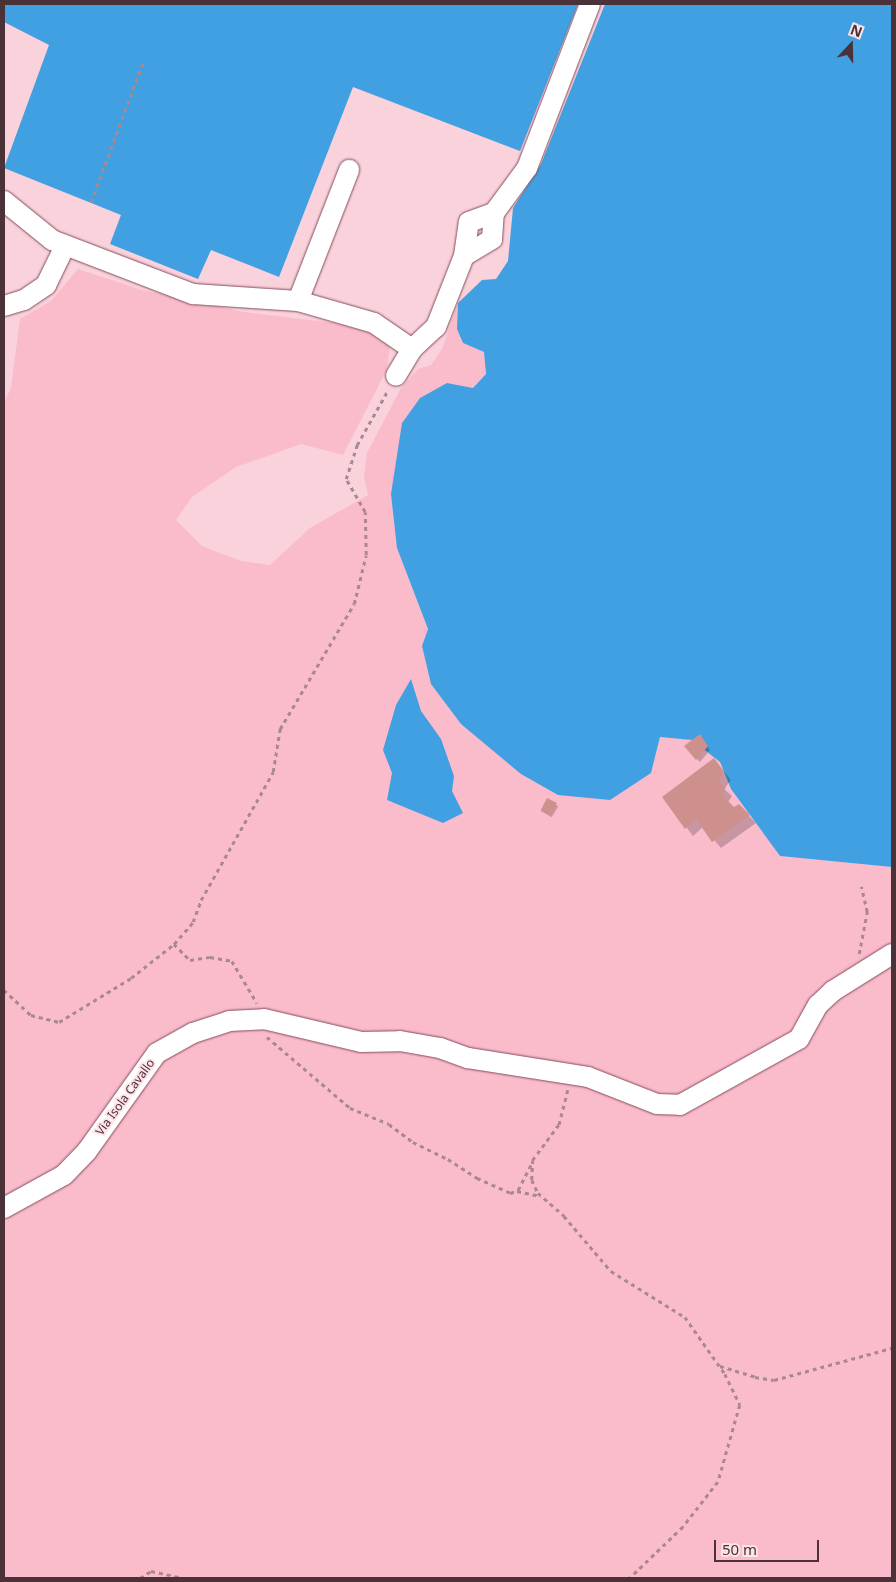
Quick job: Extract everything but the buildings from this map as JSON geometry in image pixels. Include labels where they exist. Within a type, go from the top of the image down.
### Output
[{"type":"street","points":[[396,376],[412,348],[436,327],[464,256],[469,222],[494,213],[527,168],[590,4]]},
{"type":"street","points":[[298,301],[349,170]]},
{"type":"street","points":[[4,201],[52,240],[193,294],[298,301],[374,323],[412,348]]},
{"type":"street","points":[[4,306],[24,300],[46,285],[65,246]]},
{"type":"street","name":"Via Isola Cavallo","points":[[4,1208],[64,1174],[87,1151],[157,1053],[193,1033],[229,1021],[264,1019],[361,1042],[400,1041],[440,1048],[468,1058],[588,1077],[657,1104],[680,1105],[799,1039],[818,1005],[833,991],[855,980],[892,954]]},
{"type":"path","points":[[91,202],[143,62]]},
{"type":"path","points":[[4,990],[31,1015],[59,1022],[131,978],[174,944],[192,922],[201,900],[273,772],[280,728],[354,604],[366,555],[365,512],[346,479],[357,445],[396,376]]},
{"type":"path","points":[[855,980],[866,912],[862,887]]},
{"type":"path","points":[[174,944],[190,960],[210,956],[232,961],[249,986],[264,1019],[267,1037],[350,1108],[389,1124],[413,1142],[448,1159],[477,1178],[510,1193],[518,1191],[541,1196]]},
{"type":"path","points":[[518,1191],[533,1160],[559,1124],[570,1075]]},
{"type":"path","points":[[533,1160],[532,1180],[541,1196],[564,1216],[611,1271],[685,1318],[719,1365],[740,1405],[718,1482],[683,1528],[630,1578]]},
{"type":"path","points":[[719,1365],[755,1377],[774,1380],[892,1348]]},
{"type":"path","points":[[140,1578],[150,1572],[183,1578]]},
{"type":"shaded area","points":[[78,269],[142,290],[244,312],[335,323],[376,333],[390,345],[387,369],[343,455],[301,444],[236,467],[192,497],[176,520],[202,546],[241,561],[270,565],[310,528],[368,495],[364,477],[367,453],[401,388],[418,369],[431,365],[442,349],[458,303],[457,329],[463,343],[484,352],[486,374],[473,388],[447,383],[420,398],[402,423],[397,548],[428,629],[422,646],[431,683],[461,724],[651,773],[660,737],[692,740],[720,762],[731,789],[780,856],[892,867],[892,1578],[4,1578],[4,403],[11,388],[20,319],[51,301]]},
{"type":"water","points":[[4,4],[578,4],[520,151],[353,87],[279,277],[211,250],[198,279],[110,244],[121,215],[4,168],[49,45],[4,22]]},
{"type":"water","points":[[605,4],[892,4],[892,867],[780,856],[731,789],[720,762],[692,740],[660,737],[651,773],[610,800],[558,795],[521,774],[461,724],[431,684],[422,646],[428,629],[397,548],[391,494],[402,423],[420,398],[447,383],[473,388],[486,374],[484,352],[463,343],[457,329],[458,303],[482,280],[496,279],[508,261],[513,208],[541,164]]},
{"type":"water","points":[[411,679],[421,711],[441,739],[454,776],[452,791],[463,813],[443,823],[387,800],[392,773],[383,750],[396,705]]}]
